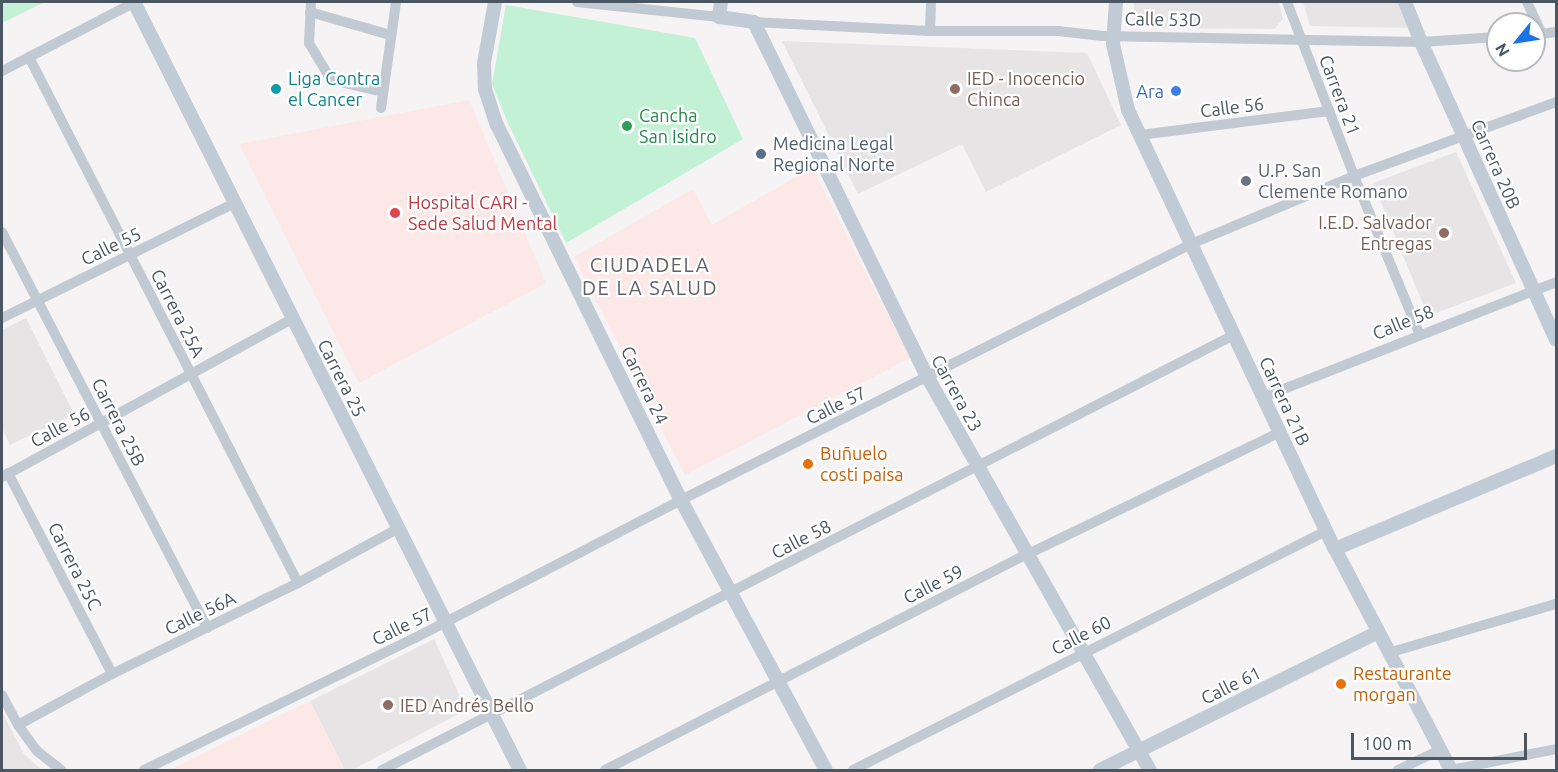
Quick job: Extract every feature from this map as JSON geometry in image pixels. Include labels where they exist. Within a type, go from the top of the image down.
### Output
[{"type":"street","points":[[2,71],[134,2]]},
{"type":"street","name":"Carrera 25","points":[[134,2],[520,771]]},
{"type":"street","points":[[381,108],[396,2]]},
{"type":"street","name":"Carrera 24","points":[[495,2],[484,63],[485,89],[497,125],[681,500],[826,771]]},
{"type":"street","name":"Calle 53D","points":[[577,2],[754,22],[930,31],[1058,31],[1113,36],[1421,42],[1486,38]]},
{"type":"street","points":[[719,17],[721,2]]},
{"type":"street","points":[[930,31],[931,2]]},
{"type":"street","name":"Carrera 21B","points":[[1116,2],[1113,36],[1120,83],[1140,135],[1326,531],[1451,770]]},
{"type":"street","name":"Carrera 21","points":[[1287,2],[1354,176],[1419,333]]},
{"type":"street","name":"Carrera 20B","points":[[1405,2],[1421,42],[1557,340]]},
{"type":"street","points":[[383,92],[336,81],[328,75],[309,43],[310,7],[390,35]]},
{"type":"street","name":"Carrera 23","points":[[754,22],[928,378],[1150,771]]},
{"type":"street","name":"Carrera 25A","points":[[28,57],[298,584]]},
{"type":"street","name":"Calle 57","points":[[144,771],[446,622],[681,500],[1191,244],[1354,176],[1557,102]]},
{"type":"street","name":"Calle 56","points":[[1140,135],[1329,111]]},
{"type":"street","name":"Calle 55","points":[[2,318],[235,203]]},
{"type":"street","name":"Carrera 25B","points":[[2,232],[207,628]]},
{"type":"street","name":"Calle 58","points":[[1263,397],[1419,333],[1557,282]]},
{"type":"street","name":"Calle 56","points":[[5,475],[292,319]]},
{"type":"street","name":"Calle 58","points":[[382,771],[1234,335]]},
{"type":"street","name":"Calle 59","points":[[604,771],[1026,555],[1280,432]]},
{"type":"street","points":[[1335,549],[1557,456]]},
{"type":"street","name":"Carrera 25C","points":[[5,475],[112,674]]},
{"type":"street","name":"Calle 56A","points":[[18,725],[112,674],[298,584],[397,529]]},
{"type":"street","name":"Calle 60","points":[[853,771],[1326,531]]},
{"type":"street","points":[[1388,653],[1557,604]]},
{"type":"street","name":"Calle 61","points":[[1100,771],[1378,632]]},
{"type":"street","points":[[2,695],[18,725],[37,751],[61,771]]},
{"type":"street","points":[[1451,770],[1557,748]]},
{"type":"street","points":[[1398,771],[1440,750]]},
{"type":"shaded area","points":[[1134,2],[1279,2],[1283,19],[1274,29],[1147,28],[1134,23]]},
{"type":"shaded area","points":[[1303,2],[1399,2],[1409,28],[1310,26]]},
{"type":"shaded area","name":"IED - Inocencio Chinca","points":[[782,41],[1087,53],[1121,125],[986,192],[962,144],[858,194]]},
{"type":"shaded area","name":"Hospital CARI - Sede Salud Mental","points":[[469,100],[546,283],[359,383],[239,144]]},
{"type":"shaded area","name":"I.E.D. Salvador Entregas","points":[[1456,152],[1516,283],[1428,316],[1373,183]]},
{"type":"shaded area","points":[[812,168],[910,358],[685,475],[574,257],[693,189],[712,225]]},
{"type":"shaded area","points":[[26,318],[74,414],[10,445],[2,428],[2,330]]},
{"type":"shaded area","name":"IED Andrés Bello","points":[[434,639],[466,710],[352,770],[345,770],[310,701]]},
{"type":"shaded area","points":[[310,701],[345,770],[169,770]]},
{"type":"shaded area","points":[[2,712],[24,754],[42,770],[2,770]]},
{"type":"green space","points":[[2,2],[45,2],[2,23]]},
{"type":"green space","points":[[506,5],[695,38],[743,139],[566,243],[507,121],[492,84]]},
{"type":"place","name":"Liga Contra el Cancer","points":[[276,89]]},
{"type":"place","name":"IED - Inocencio Chinca","points":[[955,89]]},
{"type":"place","name":"Ara","points":[[1176,91]]},
{"type":"place","name":"Cancha San Isidro","points":[[627,126]]},
{"type":"place","name":"Medicina Legal Regional Norte","points":[[761,154]]},
{"type":"place","name":"U.P. San Clemente Romano","points":[[1246,181]]},
{"type":"place","name":"Hospital CARI - Sede Salud Mental","points":[[395,213]]},
{"type":"place","name":"I.E.D. Salvador Entregas","points":[[1444,233]]},
{"type":"place","name":"Buñuelo costi paisa","points":[[808,464]]},
{"type":"place","name":"Restaurante morgan","points":[[1341,684]]},
{"type":"place","name":"IED Andrés Bello","points":[[388,705]]},
{"type":"district","name":"CIUDADELA DE LA SALUD","points":[[650,276]]}]
